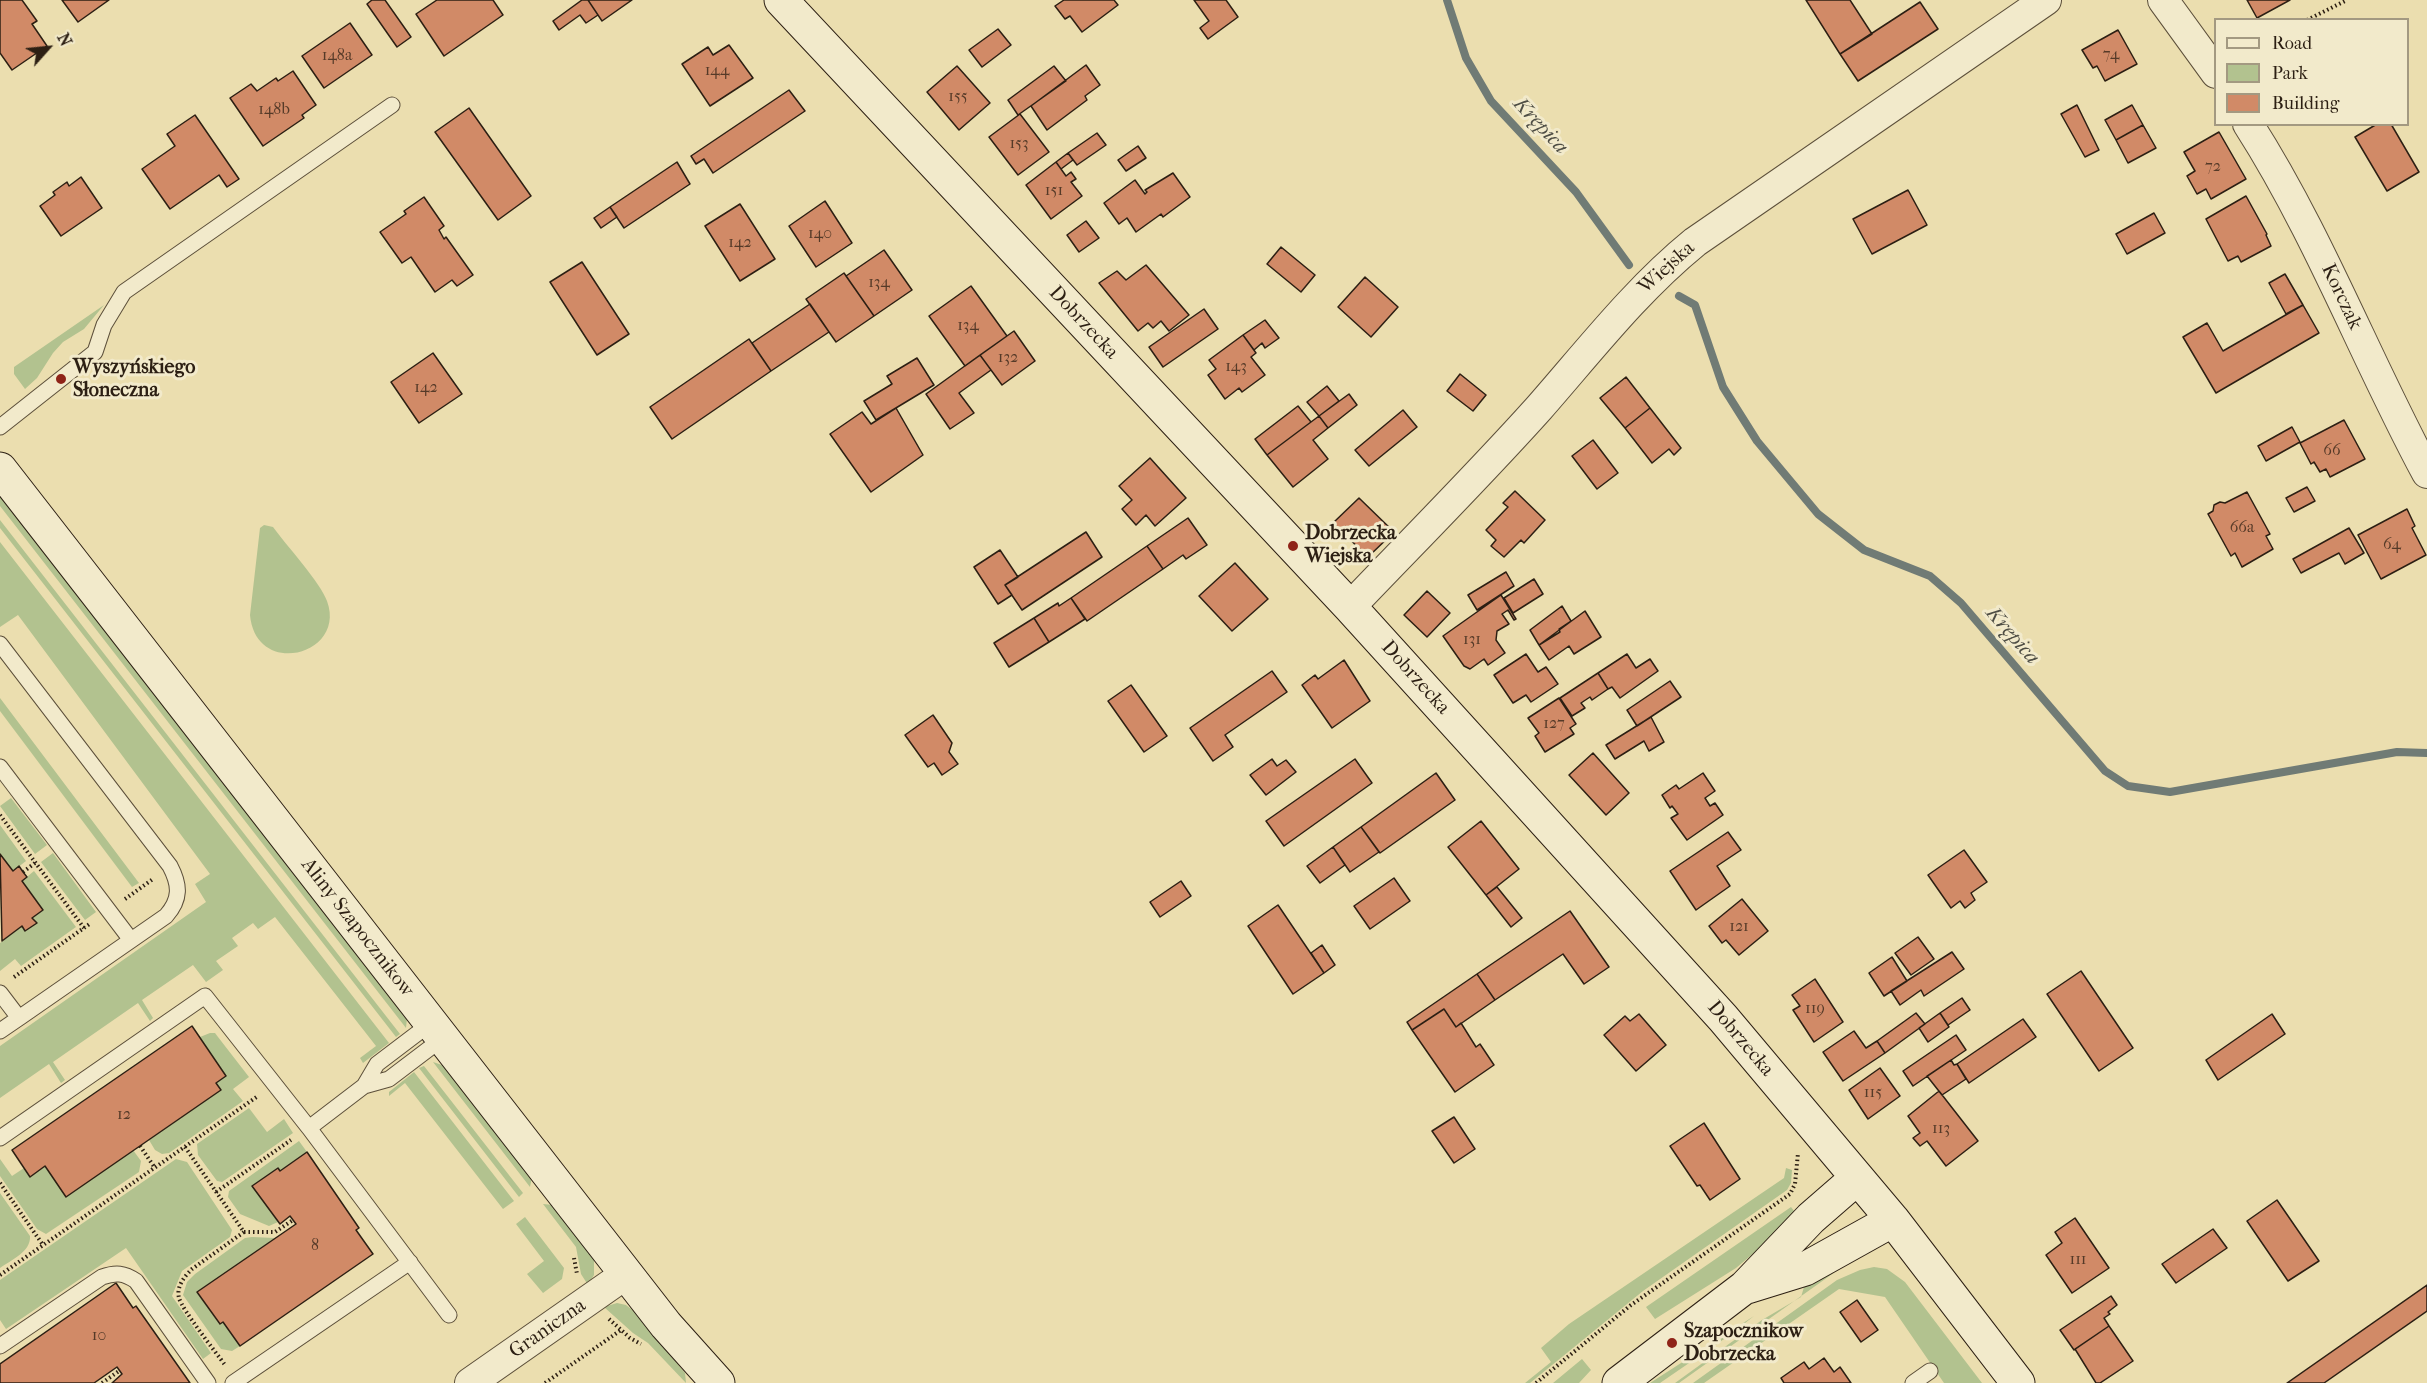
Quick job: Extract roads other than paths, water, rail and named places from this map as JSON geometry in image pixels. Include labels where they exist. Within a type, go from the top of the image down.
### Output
[{"type":"street","name":"Dobrzecka","points":[[781,0],[1350,607],[1723,1018],[1893,1220],[2018,1383]]},
{"type":"street","name":"Wiejska","points":[[1350,607],[1495,456],[1640,291],[1666,265],[1695,242],[2046,0]]},
{"type":"street","points":[[2163,0],[2214,70]]},
{"type":"street","name":"Korczak","points":[[2249,126],[2286,188],[2318,249],[2384,392],[2427,473]]},
{"type":"street","name":"Aliny Szapocznikow","points":[[0,469],[666,1325],[718,1383]]},
{"type":"street","points":[[1619,1383],[1745,1287],[1811,1218],[1857,1178]]},
{"type":"street","points":[[1745,1287],[1805,1269],[1893,1220]]},
{"type":"street","name":"Graniczna","points":[[470,1383],[626,1274]]},
{"type":"lane","points":[[0,427],[95,352],[104,325],[124,292],[392,105]]},
{"type":"lane","points":[[0,644],[170,866],[179,889],[173,908],[0,1031]]},
{"type":"lane","points":[[0,767],[131,940]]},
{"type":"lane","points":[[5,987],[19,1018]]},
{"type":"lane","points":[[0,1138],[205,996],[309,1128],[449,1315]]},
{"type":"lane","points":[[309,1128],[364,1086],[377,1064],[437,1030]]},
{"type":"lane","points":[[235,1382],[410,1262]]},
{"type":"lane","points":[[0,1346],[102,1277],[115,1273],[127,1275],[136,1281],[208,1383]]},
{"type":"lane","points":[[1913,1383],[1930,1371]]},
{"type":"waterway","name":"Krępica","points":[[1447,0],[1466,58],[1491,101],[1576,192],[1629,265]]},
{"type":"waterway","name":"Krępica","points":[[1679,296],[1695,305],[1723,387],[1757,441],[1818,514],[1864,550],[1930,576],[1961,603],[2105,771],[2128,786],[2170,792],[2397,752],[2427,753]]},
{"type":"place","name":"Wyszyńskiego Słoneczna","points":[[61,379]]},
{"type":"place","name":"Dobrzecka Wiejska","points":[[1293,546]]},
{"type":"place","name":"Szapocznikow Dobrzecka","points":[[1672,1343]]}]
